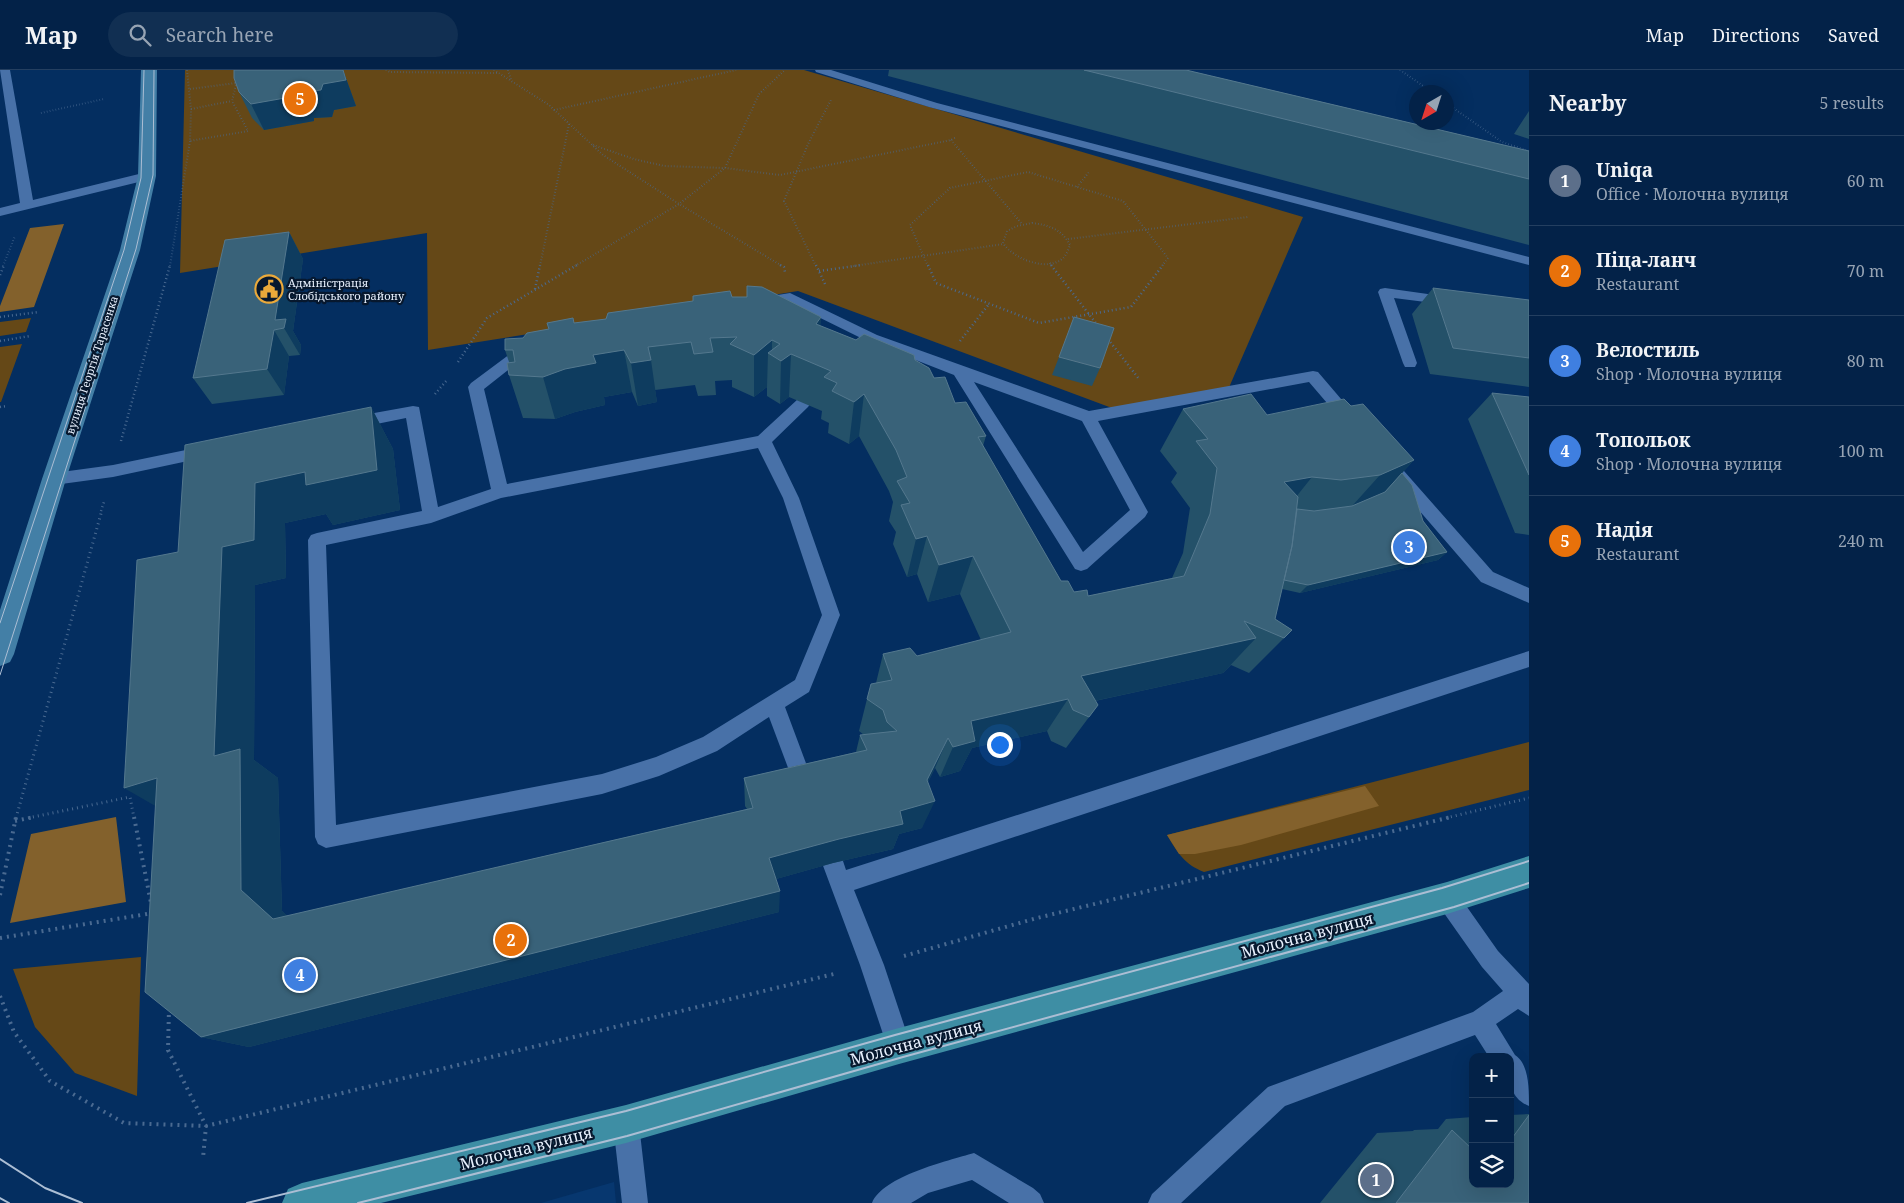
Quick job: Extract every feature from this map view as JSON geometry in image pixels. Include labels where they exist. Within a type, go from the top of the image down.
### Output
[{"type":"main road","name":"вулиця Георгія Тарасенка","points":[[0,654],[54,479],[130,250],[147,176],[149,70]]},
{"type":"main road","name":"Молочна вулиця","points":[[302,1203],[626,1124],[899,1046],[1447,898],[1529,872]]},
{"type":"lane","points":[[5,70],[27,206]]},
{"type":"lane","points":[[820,70],[983,119],[1529,261]]},
{"type":"lane","points":[[0,212],[147,176]]},
{"type":"lane","points":[[1410,364],[1385,292],[1459,302]]},
{"type":"lane","points":[[741,304],[790,297],[872,338],[1088,417],[1313,376],[1358,428]]},
{"type":"lane","points":[[858,351],[872,338]]},
{"type":"lane","points":[[500,492],[476,387],[539,339]]},
{"type":"lane","points":[[959,371],[1081,564],[1138,512],[1088,417]]},
{"type":"lane","points":[[763,441],[791,498],[831,615],[802,686],[710,744],[659,766],[602,784],[326,837],[317,540],[431,516],[500,492],[763,441],[803,403]]},
{"type":"lane","points":[[335,427],[413,411],[431,516]]},
{"type":"lane","points":[[54,479],[229,448]]},
{"type":"lane","points":[[1390,466],[1487,577],[1529,596]]},
{"type":"lane","points":[[899,1046],[872,965],[837,873],[1529,659]]},
{"type":"lane","points":[[774,704],[806,791]]},
{"type":"lane","points":[[1162,1203],[1277,1096],[1480,1021],[1525,998],[1490,959],[1447,898]]},
{"type":"lane","points":[[1480,1021],[1501,1053]]},
{"type":"lane","points":[[1514,1071],[1529,1093]]},
{"type":"lane","points":[[626,1124],[635,1203]]},
{"type":"lane","points":[[885,1203],[923,1181],[974,1166],[1024,1197],[1030,1203]]},
{"type":"path","points":[[0,895],[15,821],[169,272],[190,141],[191,109],[187,70]]},
{"type":"path","points":[[386,70],[390,72],[500,73]]},
{"type":"path","points":[[494,70],[554,110],[603,155],[679,204],[784,267],[790,297]]},
{"type":"path","points":[[508,70],[511,81]]},
{"type":"path","points":[[554,110],[736,70]]},
{"type":"path","points":[[456,366],[488,318],[679,204],[724,168],[759,94],[785,70]]},
{"type":"path","points":[[1400,70],[1422,85]]},
{"type":"path","points":[[190,141],[248,131],[232,101],[238,76]]},
{"type":"path","points":[[843,77],[795,173],[784,201],[845,325]]},
{"type":"path","points":[[190,88],[236,83]]},
{"type":"path","points":[[13,119],[104,99]]},
{"type":"path","points":[[191,109],[232,101]]},
{"type":"path","points":[[1454,109],[1502,142],[1529,151]]},
{"type":"path","points":[[593,146],[664,166],[724,168],[780,175],[952,140],[983,119]]},
{"type":"path","points":[[534,290],[569,124]]},
{"type":"path","points":[[952,140],[1022,224]]},
{"type":"path","points":[[1028,172],[1123,201],[1145,229],[1168,258],[1131,308],[1038,324],[936,283],[910,226],[950,188],[1028,172]]},
{"type":"path","points":[[0,276],[27,206]]},
{"type":"path","points":[[1068,239],[1254,216]]},
{"type":"path","points":[[1022,224],[1043,225],[1053,228],[1068,239],[1070,245],[1066,256],[1050,263],[1038,263],[1016,257],[1008,251],[1003,238],[1006,232],[1022,224]]},
{"type":"path","points":[[819,271],[1004,244]]},
{"type":"path","points":[[1050,263],[1101,330]]},
{"type":"path","points":[[941,364],[989,304]]},
{"type":"path","points":[[0,318],[39,312]]},
{"type":"path","points":[[0,341],[30,336]]},
{"type":"path","points":[[1107,337],[1158,404]]},
{"type":"path","points":[[413,411],[440,390],[450,374]]},
{"type":"path","points":[[0,407],[7,406]]},
{"type":"path","points":[[15,821],[130,797],[153,913]]},
{"type":"path","points":[[0,996],[14,1032],[50,1081],[124,1123],[206,1126],[872,965],[1037,918],[1529,798]]},
{"type":"path","points":[[0,938],[161,912]]},
{"type":"path","points":[[169,1004],[168,1050],[206,1126],[202,1158]]},
{"type":"shaded area","points":[[185,70],[804,70],[1303,217],[1227,392],[1120,411],[798,291],[428,350],[427,233],[180,273]]},
{"type":"shaded area","points":[[64,224],[34,307],[0,312],[0,306],[30,228]]},
{"type":"shaded area","points":[[31,318],[26,332],[0,336],[0,322]]},
{"type":"shaded area","points":[[22,344],[1,402],[0,402],[0,347]]},
{"type":"shaded area","points":[[1529,742],[1529,790],[1204,872],[1191,865],[1182,857],[1167,835]]},
{"type":"shaded area","points":[[1365,786],[1379,806],[1241,845],[1195,854],[1179,854],[1167,835]]},
{"type":"shaded area","points":[[116,817],[126,902],[10,923],[31,834]]},
{"type":"shaded area","points":[[141,957],[137,1096],[75,1073],[35,1027],[13,969]]},
{"type":"shaded area","points":[[614,1182],[616,1203],[541,1203]]},
{"type":"building","points":[[234,70],[343,70],[346,80],[323,84],[321,90],[303,92],[302,95],[251,104],[239,92],[234,78]]},
{"type":"building","points":[[1084,70],[1186,70],[1409,123],[1409,130],[1440,130],[1529,151],[1529,179]]},
{"type":"building","points":[[289,232],[275,320],[286,319],[284,328],[274,330],[267,369],[193,378],[225,240]]},
{"type":"building","points":[[747,286],[762,287],[821,317],[816,324],[856,340],[864,334],[914,355],[915,360],[929,368],[934,378],[945,377],[955,403],[966,402],[986,436],[978,437],[1061,581],[1068,581],[1074,592],[1087,590],[1088,596],[1184,576],[1210,514],[1217,468],[1196,441],[1208,439],[1183,409],[1251,394],[1267,415],[1344,399],[1351,406],[1363,404],[1414,460],[1380,475],[1341,480],[1312,477],[1284,482],[1298,497],[1292,546],[1275,619],[1292,630],[1284,638],[1244,621],[1256,638],[1081,676],[1098,705],[1089,717],[1073,710],[1068,699],[971,721],[975,741],[953,747],[948,738],[927,780],[935,801],[900,811],[903,824],[769,858],[780,891],[201,1037],[145,992],[157,778],[124,788],[137,560],[178,552],[185,445],[371,407],[377,470],[306,485],[305,472],[255,483],[254,540],[222,547],[214,756],[240,749],[241,890],[273,919],[753,808],[744,778],[867,750],[860,735],[897,731],[887,722],[883,710],[867,699],[871,684],[892,680],[883,654],[910,648],[917,656],[1011,632],[973,556],[939,565],[927,536],[916,539],[901,505],[910,503],[897,481],[907,477],[896,450],[864,394],[854,402],[832,391],[837,383],[824,377],[831,371],[791,354],[781,361],[768,353],[780,344],[772,340],[754,355],[730,344],[737,337],[710,338],[713,352],[694,354],[691,342],[648,347],[651,360],[631,363],[624,350],[593,355],[596,363],[565,369],[543,377],[509,375],[507,363],[515,362],[513,350],[505,350],[505,339],[523,338],[527,333],[549,329],[547,323],[573,318],[574,323],[606,319],[608,313],[693,301],[693,296],[730,291],[732,297],[747,297]]},
{"type":"building","points":[[1433,288],[1529,300],[1529,358],[1453,348]]},
{"type":"building","points":[[1074,317],[1114,328],[1100,368],[1059,357]]},
{"type":"building","points":[[1492,393],[1529,397],[1529,475]]},
{"type":"building","points":[[1402,473],[1412,485],[1423,521],[1447,552],[1308,585],[1284,580],[1292,546],[1297,509],[1314,511],[1352,506],[1385,492]]},
{"type":"building","points":[[1529,1115],[1529,1203],[1396,1203],[1452,1130],[1469,1146],[1469,1188],[1514,1188],[1514,1136]]},
{"type":"tram line","points":[[0,623],[124,250],[141,178],[144,70]]},
{"type":"tram line","points":[[0,675],[136,249],[153,175],[154,70]]},
{"type":"tram line","points":[[247,1203],[626,1111],[895,1035],[1442,888],[1529,861]]},
{"type":"tram line","points":[[358,1203],[627,1136],[903,1057],[1454,907],[1529,883]]},
{"type":"tram line","points":[[0,1159],[45,1188],[82,1203]]},
{"type":"tram line","points":[[0,1198],[9,1203]]},
{"type":"place","name":"Надія","points":[[300,99]]},
{"type":"place","name":"Адміністрація Слобідського району","points":[[269,289]]},
{"type":"place","name":"Велостиль","points":[[1409,547]]},
{"type":"place","name":"Піца-ланч","points":[[511,940]]},
{"type":"place","name":"Топольок","points":[[300,975]]},
{"type":"place","name":"Uniqa","points":[[1376,1180]]}]
